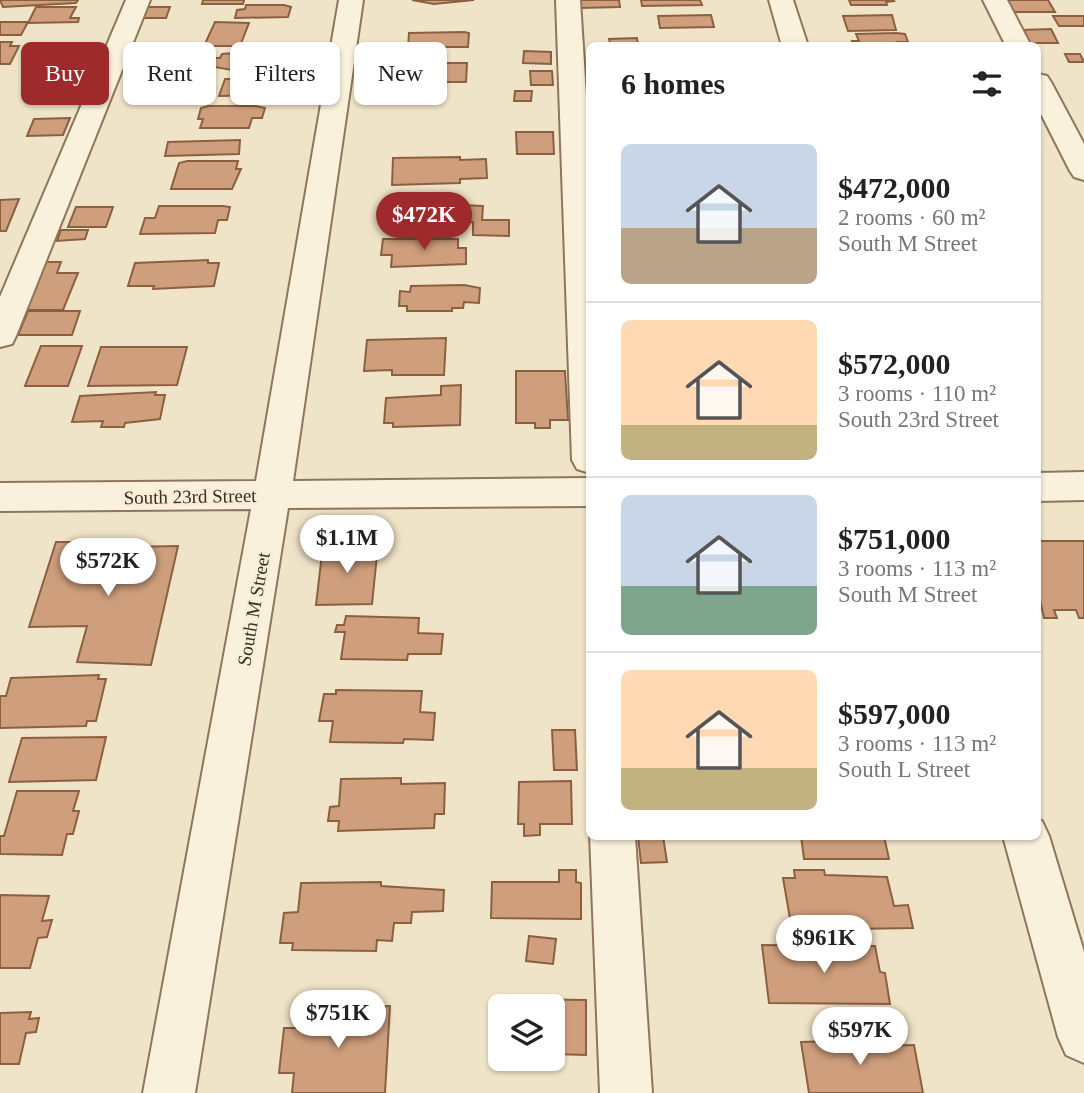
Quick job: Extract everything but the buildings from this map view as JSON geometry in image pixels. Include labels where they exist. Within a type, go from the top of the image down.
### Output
[{"type":"street","points":[[0,336],[138,0]]},
{"type":"street","name":"South M Street","points":[[169,1093],[272,495],[351,0]]},
{"type":"street","points":[[568,0],[586,376]]},
{"type":"street","points":[[781,0],[793,42]]},
{"type":"street","points":[[995,0],[1017,42]]},
{"type":"street","points":[[1041,88],[1084,171]]},
{"type":"street","points":[[1071,95],[1084,119]]},
{"type":"street","points":[[1041,487],[1084,486]]},
{"type":"street","name":"South 23rd Street","points":[[0,497],[586,492]]},
{"type":"street","points":[[612,840],[626,1093]]},
{"type":"street","points":[[1027,840],[1084,1037]]}]
